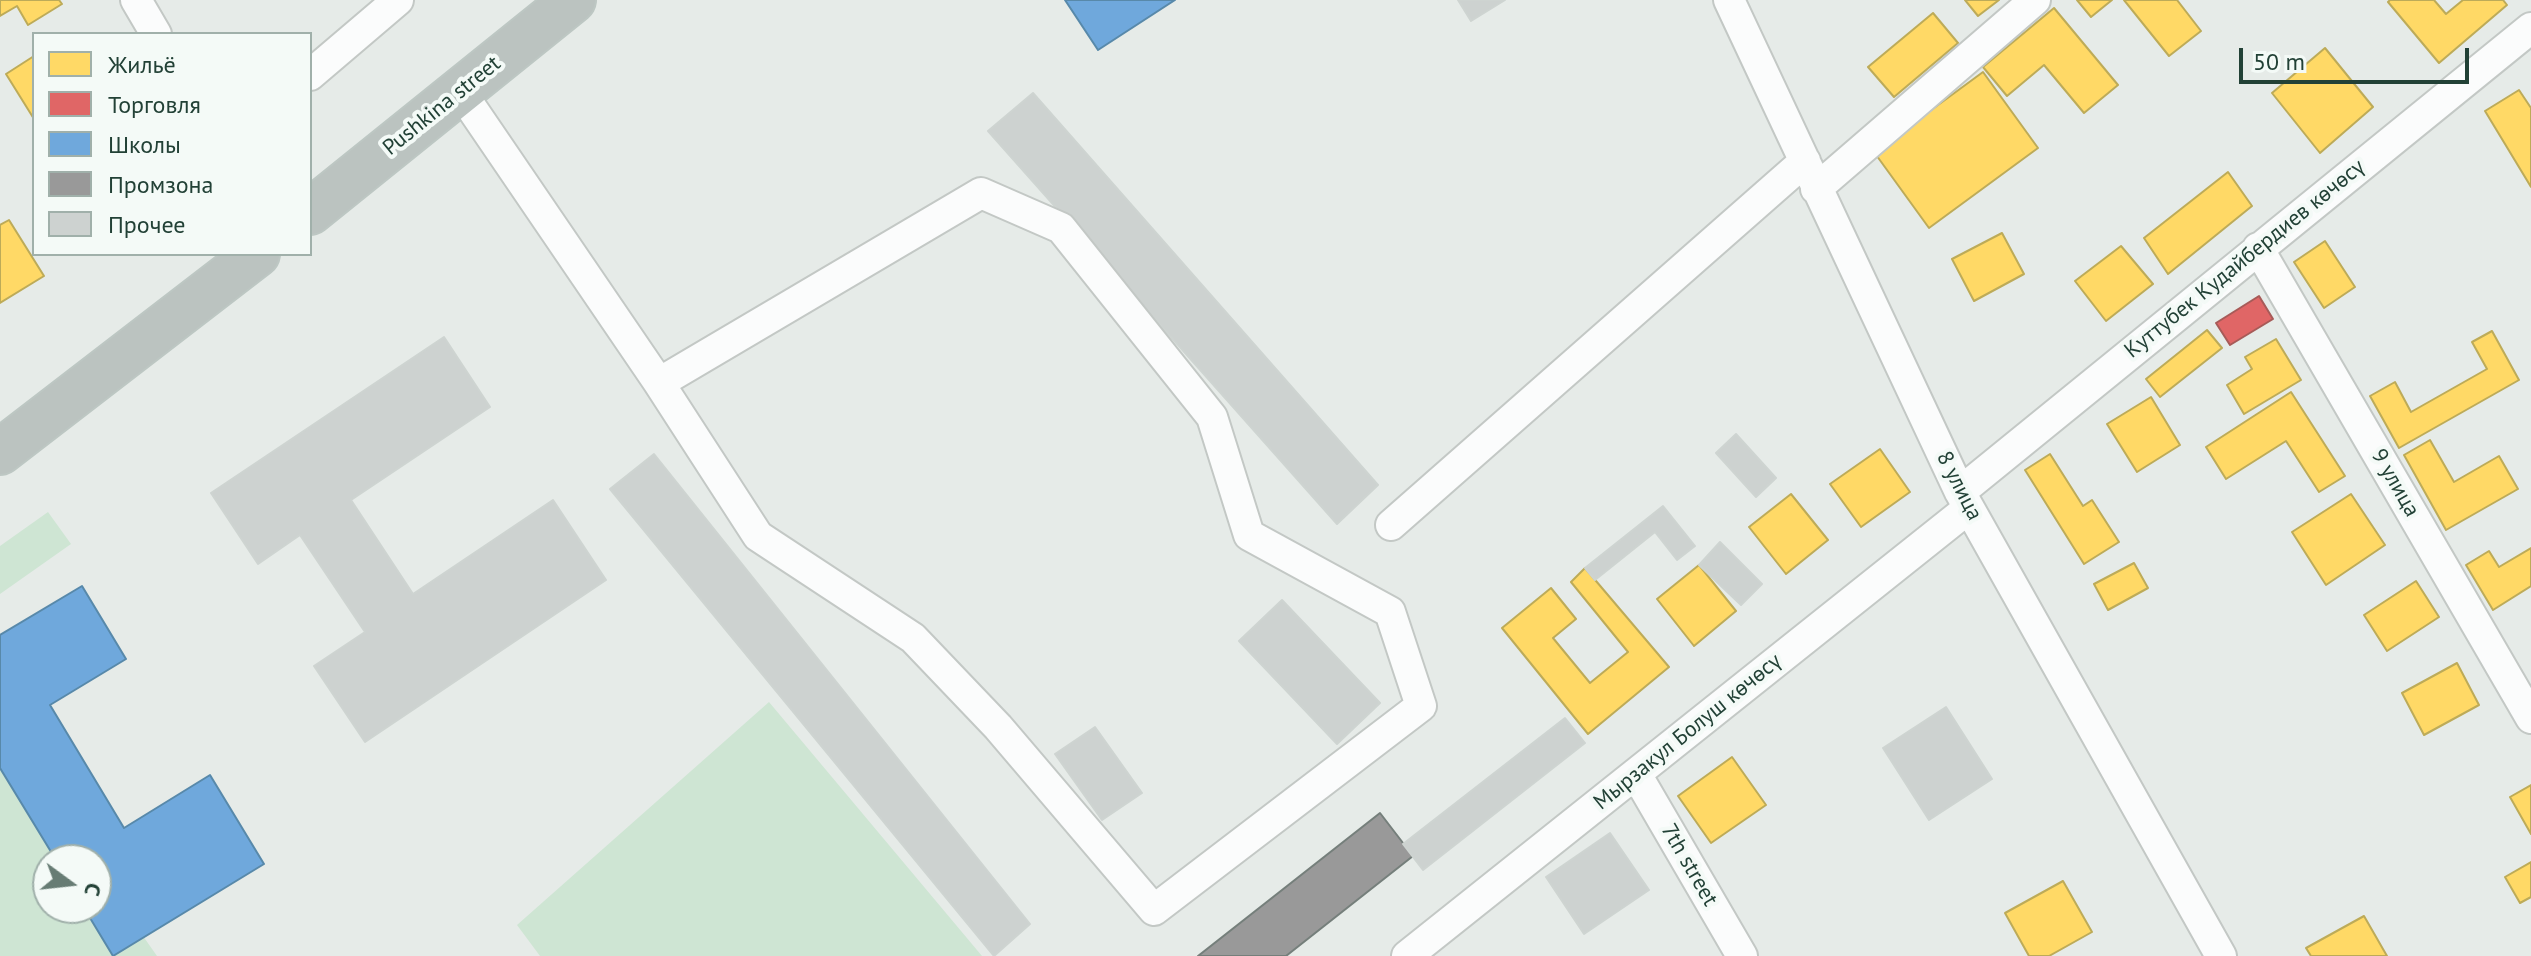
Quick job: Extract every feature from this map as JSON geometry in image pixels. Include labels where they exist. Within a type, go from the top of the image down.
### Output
[{"type":"highway","name":"Pushkina street","points":[[312,210],[573,0]]},
{"type":"highway","points":[[0,452],[254,256]]},
{"type":"street","points":[[136,0],[155,32]]},
{"type":"street","points":[[312,73],[398,0]]},
{"type":"street","name":"8 улица","points":[[1729,0],[1965,500],[2221,956]]},
{"type":"street","points":[[1816,189],[2035,0]]},
{"type":"street","name":"Куттубек Кудайбердиев көчөсү","points":[[1965,500],[2258,248],[2528,39]]},
{"type":"street","points":[[460,91],[659,383],[758,536],[913,638],[998,727],[1154,910],[1421,706],[1390,612],[1249,535],[1212,417],[1061,228],[981,193],[659,383]]},
{"type":"street","points":[[1391,525],[1805,161]]},
{"type":"street","name":"9 улица","points":[[2258,248],[2531,718]]},
{"type":"street","name":"Мырзакул Болуш көчөсү","points":[[1407,956],[1636,774],[1965,500]]},
{"type":"street","name":"7th street","points":[[1636,774],[1742,956]]},
{"type":"green space","points":[[48,512],[71,544],[0,594],[0,546]]},
{"type":"green space","points":[[769,702],[982,956],[540,956],[517,925]]},
{"type":"green space","points":[[0,732],[79,844],[32,844],[32,924],[112,924],[112,892],[157,956],[0,956]]},
{"type":"building: Жильё","points":[[0,0],[59,0],[62,4],[28,25],[17,6],[0,16]]},
{"type":"building: Жильё","points":[[1965,0],[1999,0],[1978,16]]},
{"type":"building: Жильё","points":[[2077,0],[2112,0],[2091,17]]},
{"type":"building: Жильё","points":[[2124,0],[2177,0],[2201,31],[2169,56]]},
{"type":"building: Жильё","points":[[2434,0],[2446,14],[2463,0],[2503,0],[2507,5],[2439,63],[2388,2]]},
{"type":"building: Жильё","points":[[2054,8],[2118,85],[2084,113],[2044,65],[2007,96],[1983,67]]},
{"type":"building: Жильё","points":[[1933,13],[1958,43],[1894,97],[1868,67]]},
{"type":"building: Жильё","points":[[2325,48],[2373,107],[2320,153],[2272,93]]},
{"type":"building: Жильё","points":[[32,57],[32,116],[6,74]]},
{"type":"building: Жильё","points":[[1983,72],[2038,148],[1929,228],[1874,152]]},
{"type":"building: Жильё","points":[[2519,90],[2531,108],[2531,187],[2485,111]]},
{"type":"building: Жильё","points":[[2228,172],[2252,206],[2168,274],[2144,238]]},
{"type":"building: Жильё","points":[[9,220],[44,276],[0,303],[0,225]]},
{"type":"building: Жильё","points":[[2002,233],[2024,274],[1974,301],[1952,259]]},
{"type":"building: Жильё","points":[[2325,241],[2355,287],[2324,308],[2294,262]]},
{"type":"building: Жильё","points":[[2121,246],[2153,284],[2106,321],[2075,281]]},
{"type":"building: Жильё","points":[[2207,330],[2222,348],[2160,397],[2146,379]]},
{"type":"building: Жильё","points":[[2492,331],[2519,380],[2399,448],[2370,396],[2395,382],[2411,412],[2487,369],[2472,342]]},
{"type":"building: Жильё","points":[[2276,339],[2301,380],[2244,414],[2227,385],[2252,369],[2245,357]]},
{"type":"building: Жильё","points":[[2291,392],[2345,476],[2319,492],[2286,441],[2226,479],[2206,447]]},
{"type":"building: Жильё","points":[[2151,397],[2180,445],[2137,472],[2107,424]]},
{"type":"building: Жильё","points":[[2430,440],[2454,482],[2499,456],[2518,489],[2446,530],[2404,455]]},
{"type":"building: Жильё","points":[[1880,449],[1910,492],[1861,527],[1830,484]]},
{"type":"building: Жильё","points":[[2050,454],[2083,506],[2092,500],[2119,542],[2084,564],[2025,470]]},
{"type":"building: Жильё","points":[[1791,494],[1828,540],[1786,574],[1749,527]]},
{"type":"building: Жильё","points":[[2351,494],[2385,545],[2326,585],[2292,532]]},
{"type":"building: Жильё","points":[[2531,548],[2531,586],[2493,610],[2466,565],[2489,551],[2499,567]]},
{"type":"building: Жильё","points":[[2134,563],[2148,588],[2108,610],[2094,584]]},
{"type":"building: Жильё","points":[[1699,565],[1736,611],[1694,646],[1657,599]]},
{"type":"building: Жильё","points":[[1585,568],[1669,667],[1588,734],[1502,628],[1551,588],[1576,619],[1553,638],[1590,683],[1628,652],[1571,582]]},
{"type":"building: Жильё","points":[[2416,581],[2439,617],[2387,651],[2364,615]]},
{"type":"building: Жильё","points":[[2457,663],[2479,705],[2424,735],[2402,693]]},
{"type":"building: Жильё","points":[[1732,757],[1766,805],[1711,843],[1678,796]]},
{"type":"building: Жильё","points":[[2531,785],[2531,834],[2510,797]]},
{"type":"building: Жильё","points":[[2531,862],[2531,897],[2520,903],[2505,877]]},
{"type":"building: Жильё","points":[[2063,881],[2092,932],[2049,956],[2029,956],[2005,913]]},
{"type":"building: Жильё","points":[[2364,916],[2387,956],[2311,956],[2306,948]]},
{"type":"building: Торговля","points":[[2259,296],[2273,319],[2230,345],[2216,323]]},
{"type":"building: Школы","points":[[1065,0],[1175,0],[1098,50]]},
{"type":"building: Школы","points":[[82,586],[126,659],[50,705],[124,828],[210,775],[264,864],[113,956],[94,924],[112,924],[112,844],[46,844],[0,768],[0,635]]},
{"type":"building: Промзона","points":[[1380,813],[1413,856],[1286,956],[1198,956]]},
{"type":"building: Прочее","points":[[1458,0],[1505,0],[1471,21]]},
{"type":"building: Прочее","points":[[1033,93],[1378,485],[1337,524],[988,131]]},
{"type":"building: Прочее","points":[[444,337],[490,407],[351,500],[413,594],[553,500],[606,580],[365,742],[314,666],[365,632],[300,535],[258,564],[211,493]]},
{"type":"building: Прочее","points":[[1736,434],[1776,478],[1756,497],[1716,453]]},
{"type":"building: Прочее","points":[[654,454],[1030,924],[994,956],[610,489]]},
{"type":"building: Прочее","points":[[1663,506],[1695,546],[1677,560],[1655,532],[1595,580],[1585,568]]},
{"type":"building: Прочее","points":[[1720,542],[1762,584],[1741,605],[1699,565]]},
{"type":"building: Прочее","points":[[1282,600],[1380,703],[1337,744],[1239,641]]},
{"type":"building: Прочее","points":[[1946,707],[1992,779],[1929,820],[1883,748]]},
{"type":"building: Прочее","points":[[1565,718],[1585,743],[1423,870],[1403,844]]},
{"type":"building: Прочее","points":[[1095,727],[1142,793],[1102,820],[1055,754]]},
{"type":"building: Прочее","points":[[1610,833],[1649,890],[1584,934],[1546,877]]}]
